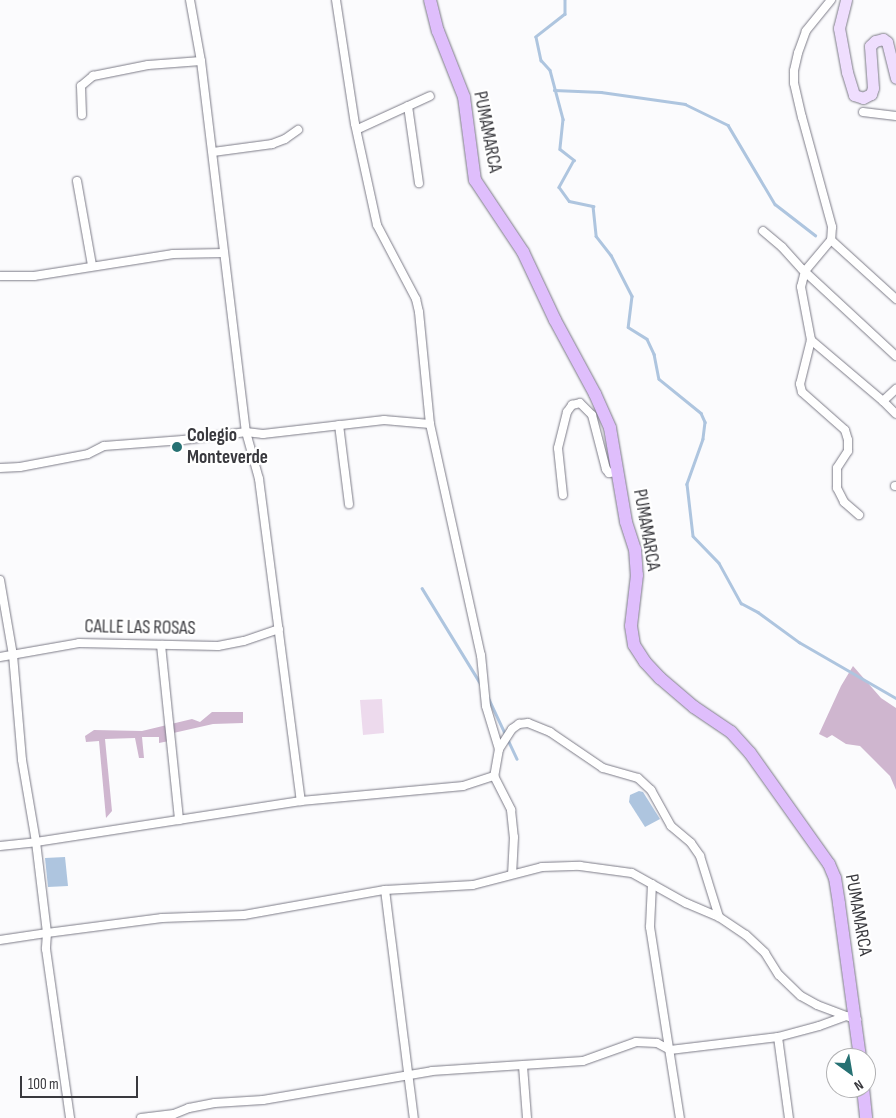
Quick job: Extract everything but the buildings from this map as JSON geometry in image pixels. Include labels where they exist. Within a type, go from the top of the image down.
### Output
[{"type":"main road","name":"PUMAMARCA","points":[[430,0],[438,31],[464,97],[475,180],[522,252],[605,415],[635,549],[637,575],[631,626],[634,644],[645,662],[660,678],[694,707],[731,732],[750,753],[829,864],[835,878],[840,904],[851,1018],[858,1048]]},
{"type":"main road","points":[[864,1098],[866,1118]]},
{"type":"street","points":[[190,0],[201,61],[246,432],[259,479],[301,801]]},
{"type":"street","points":[[336,0],[377,225],[416,300],[430,424],[481,655],[486,706],[499,749]]},
{"type":"street","points":[[831,0],[806,32],[794,71],[794,83],[802,117],[832,226],[832,240],[805,271],[800,287],[811,340],[800,384],[802,392],[845,430],[848,440],[848,451],[837,468],[837,488],[844,502],[859,515]]},
{"type":"street","points":[[846,0],[839,28],[851,88],[859,98],[867,96],[873,88],[870,46],[878,40],[891,41],[896,78]]},
{"type":"street","points":[[82,115],[81,86],[93,76],[148,65],[201,61]]},
{"type":"street","points":[[358,128],[430,96]]},
{"type":"street","points":[[408,106],[419,183]]},
{"type":"street","points":[[863,112],[896,116]]},
{"type":"street","points":[[212,152],[272,144],[285,139],[298,130]]},
{"type":"street","points":[[77,181],[92,265]]},
{"type":"street","points":[[763,231],[896,356]]},
{"type":"street","points":[[832,240],[896,299]]},
{"type":"street","points":[[0,276],[34,276],[92,265],[173,254],[224,253]]},
{"type":"street","points":[[811,340],[896,414]]},
{"type":"street","points":[[883,401],[896,390]]},
{"type":"street","points":[[563,495],[558,448],[566,412],[572,405],[580,403],[592,414],[606,469],[609,472],[617,472]]},
{"type":"street","points":[[0,468],[20,467],[88,454],[104,446],[183,440],[246,432],[263,434],[384,420],[430,424]]},
{"type":"street","points":[[339,425],[349,504]]},
{"type":"street","points":[[0,580],[13,655],[22,760],[36,842],[47,933],[46,949],[70,1118]]},
{"type":"street","name":"CALLE LAS ROSAS","points":[[0,657],[79,643],[218,646],[244,641],[279,629]]},
{"type":"street","points":[[161,645],[179,820]]},
{"type":"street","points":[[512,874],[514,836],[512,810],[494,776],[499,749],[512,729],[519,724],[528,723],[550,732],[603,768],[638,778],[651,790],[672,826],[691,843],[700,856],[720,917]]},
{"type":"street","points":[[0,846],[301,801],[463,786],[494,776]]},
{"type":"street","points":[[0,940],[162,918],[244,915],[385,890],[473,885],[542,867],[580,866],[632,873],[720,917],[746,935],[765,953],[779,976],[801,996],[816,1005],[851,1018]]},
{"type":"street","points":[[652,884],[650,927],[680,1118]]},
{"type":"street","points":[[385,890],[414,1118]]},
{"type":"street","points":[[141,1118],[174,1114],[188,1108],[215,1103],[263,1100],[432,1071],[583,1061],[636,1042],[657,1043],[670,1050],[778,1037],[851,1018]]},
{"type":"street","points":[[778,1037],[789,1118]]},
{"type":"street","points":[[523,1066],[527,1118]]},
{"type":"shaded area","points":[[853,666],[881,698],[896,708],[896,790],[890,776],[860,746],[846,744],[832,735],[827,738],[819,734],[841,686]]},
{"type":"shaded area","points":[[382,699],[384,733],[363,735],[360,700]]},
{"type":"shaded area","points":[[212,712],[243,712],[243,723],[213,724],[169,734],[169,741],[159,743],[159,737],[142,737],[144,758],[139,758],[135,738],[105,739],[112,811],[106,818],[99,741],[86,742],[85,736],[94,730],[142,731],[192,719],[200,722]]},
{"type":"water","points":[[639,791],[643,792],[660,819],[645,827],[629,802],[630,795]]},
{"type":"water","points":[[65,857],[68,886],[48,887],[45,858]]},
{"type":"waterway","points":[[565,0],[565,14],[536,37],[541,60],[550,70],[563,119],[560,149],[574,160],[559,187],[569,201],[593,206],[596,236],[611,255],[632,296],[628,327],[647,339],[654,354],[659,379],[701,413],[705,422],[703,439],[687,484],[693,536],[719,563],[741,603],[758,612],[799,642],[896,698]]},
{"type":"waterway","points":[[554,90],[601,92],[685,104],[728,125],[775,204],[815,235]]},
{"type":"waterway","points":[[422,588],[482,686]]},
{"type":"waterway","points":[[488,697],[517,759]]},
{"type":"place","name":"Colegio Monteverde","points":[[177,447]]}]
